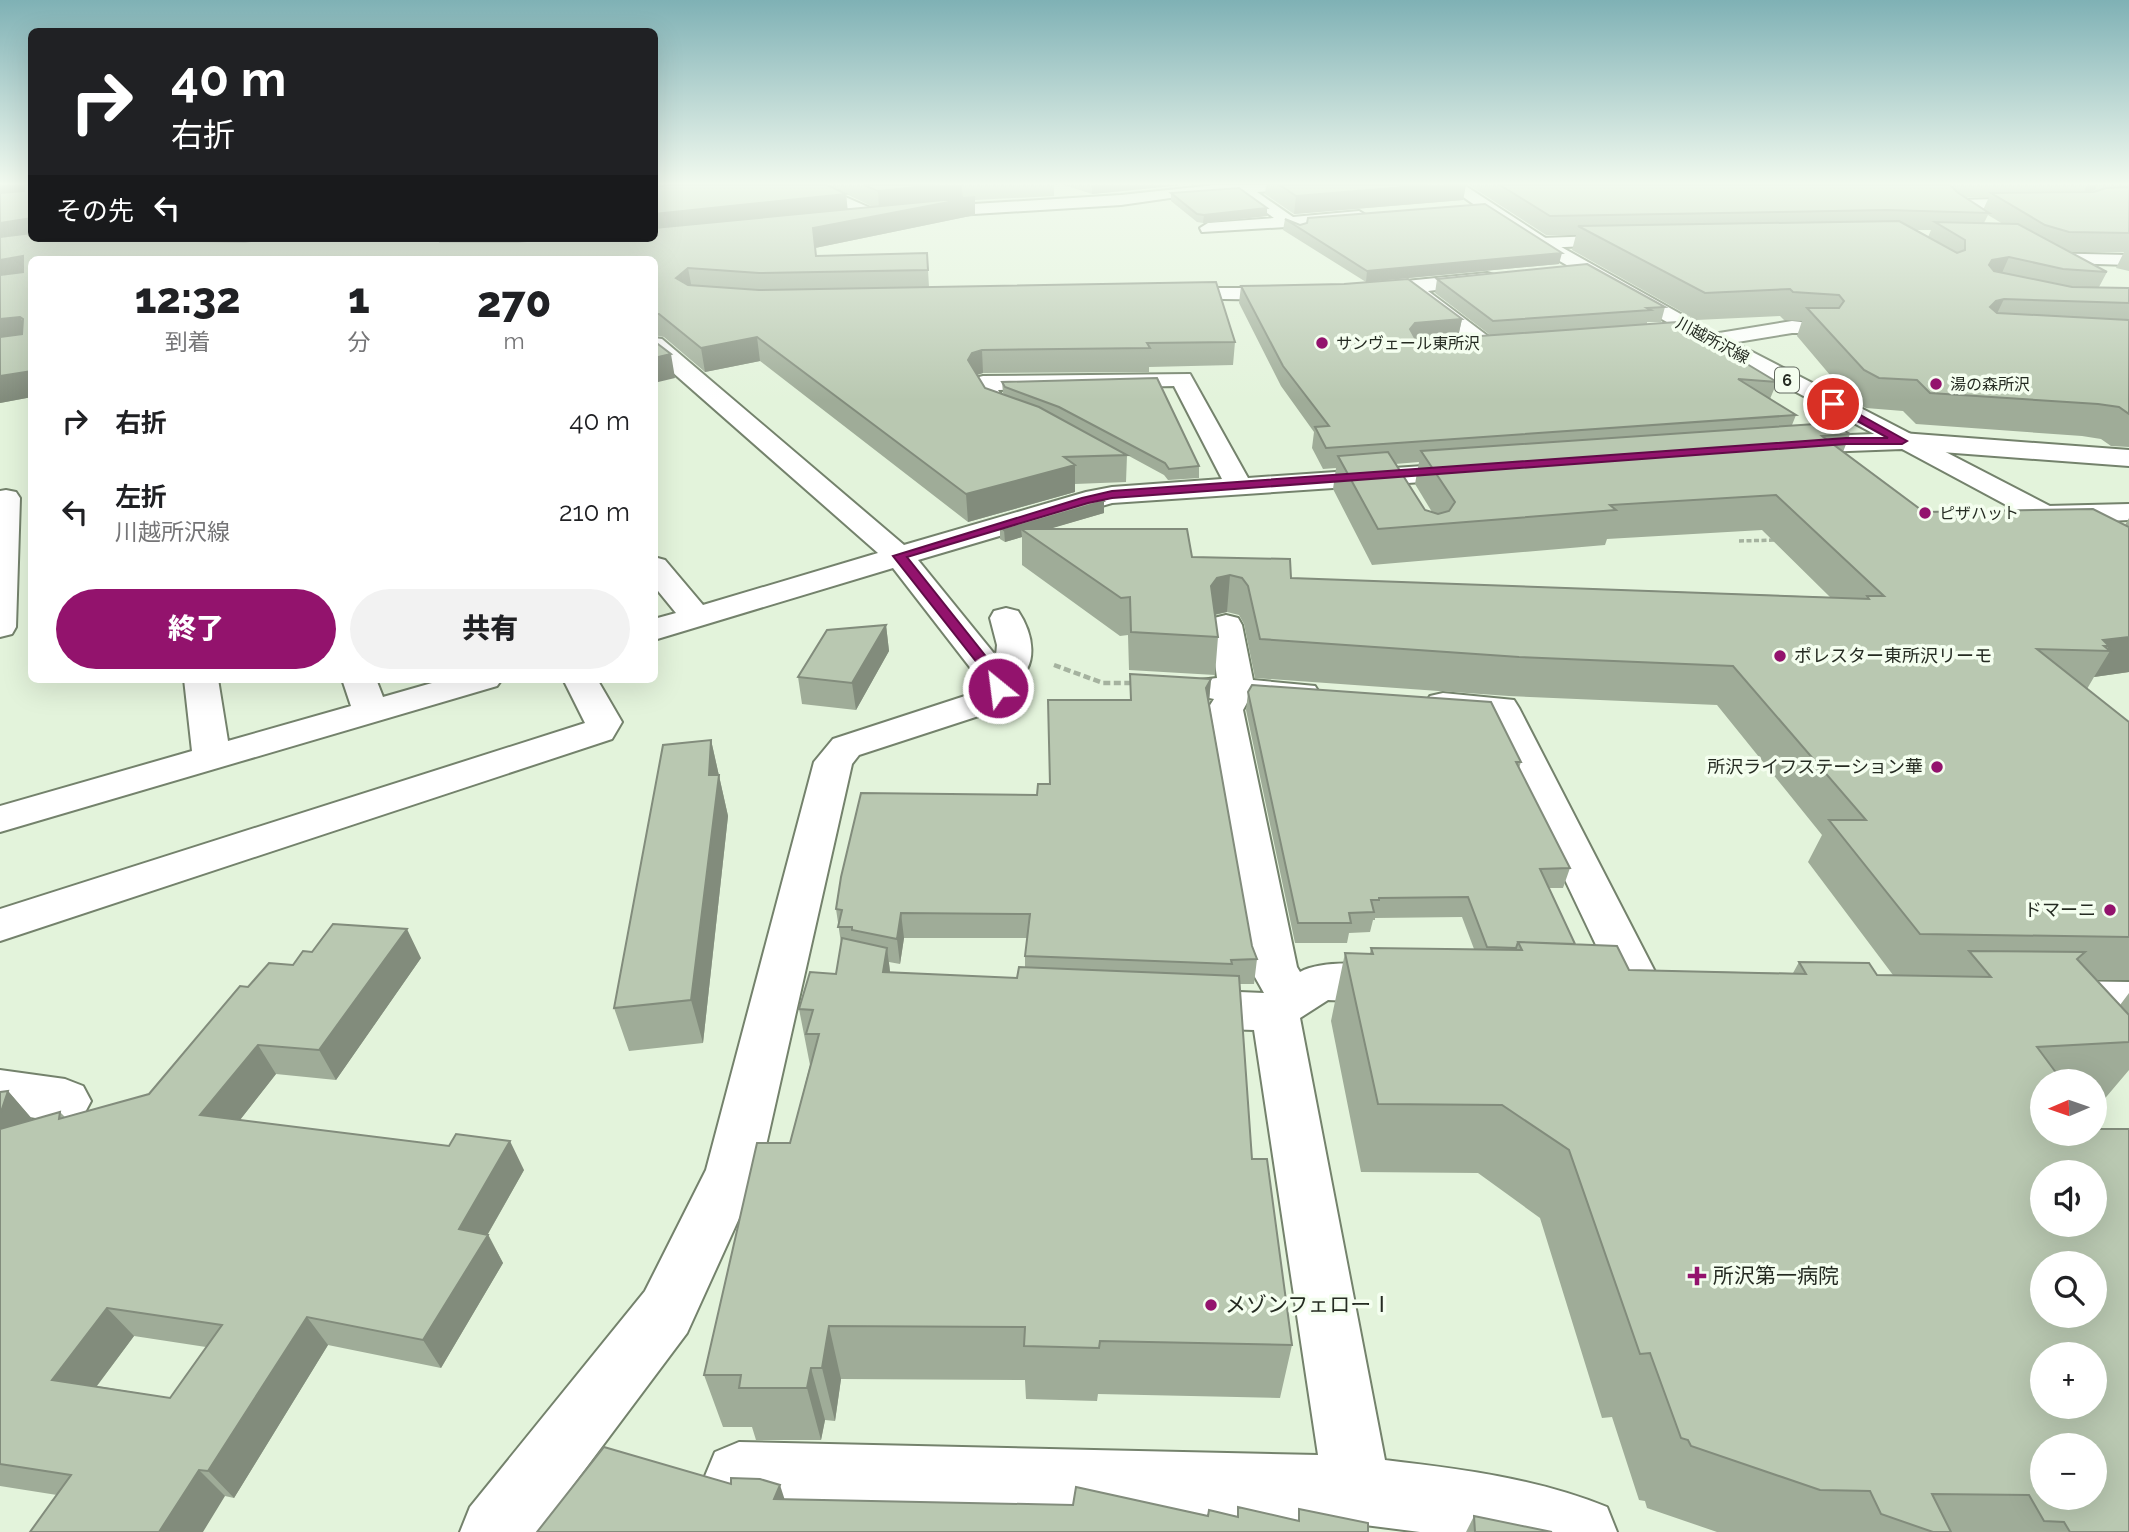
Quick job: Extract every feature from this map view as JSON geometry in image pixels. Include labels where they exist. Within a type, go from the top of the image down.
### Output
[{"type":"street","name":"川越所沢線","points":[[1563,256],[1704,335],[2129,559]]},
{"type":"street","points":[[2037,256],[2073,277]]},
{"type":"street","points":[[2040,258],[2129,260]]},
{"type":"street","points":[[1557,273],[1586,270]]},
{"type":"street","points":[[1342,293],[1504,278]]},
{"type":"street","points":[[1410,287],[1485,345]]},
{"type":"street","points":[[1142,294],[1315,294]]},
{"type":"street","points":[[1651,333],[1704,335],[1792,327],[1821,329]]},
{"type":"street","points":[[1459,346],[1513,343]]},
{"type":"street","points":[[495,1532],[666,1312],[733,1172],[833,762],[846,747],[981,704],[993,696],[998,688],[996,678],[899,556],[665,366]]},
{"type":"street","points":[[1049,425],[995,405],[983,383],[1182,379],[1238,487]]},
{"type":"street","points":[[1766,447],[1892,435],[2129,450]]},
{"type":"street","points":[[658,629],[1086,500],[1159,491],[1238,487],[1399,487],[1490,469]]},
{"type":"street","points":[[1132,471],[1153,483],[1159,491]]},
{"type":"street","points":[[0,626],[12,496]]},
{"type":"street","points":[[2045,516],[2129,512]]},
{"type":"street","points":[[658,571],[697,618]]},
{"type":"street","points":[[996,678],[1013,668],[1014,645],[1006,618]]},
{"type":"street","points":[[1226,625],[1237,690],[1226,709],[1228,723],[1274,970],[1284,1005],[1357,1490]]},
{"type":"street","points":[[202,683],[212,758]]},
{"type":"street","points":[[0,819],[212,758],[365,696],[457,683]]},
{"type":"street","points":[[0,925],[599,730],[604,723],[582,683]]},
{"type":"street","points":[[1117,683],[1334,696]]},
{"type":"street","points":[[1404,701],[1501,708],[1664,995],[1589,993]]},
{"type":"street","points":[[1154,1007],[1284,1005],[1321,982],[1442,987]]},
{"type":"street","points":[[2018,999],[2129,1000]]},
{"type":"street","points":[[0,1090],[65,1101]]},
{"type":"street","points":[[739,1476],[1357,1490],[1490,1507],[1582,1532]]},
{"type":"path","points":[[1739,541],[1780,540]]},
{"type":"building","points":[[0,256],[20,256],[0,260]]},
{"type":"building","points":[[23,256],[28,256],[28,372],[0,376],[0,337],[22,334],[23,319],[0,319],[0,275],[23,272]]},
{"type":"building","points":[[658,256],[927,256],[928,270],[759,273],[688,268],[676,278],[688,285],[759,290],[1216,282],[1235,342],[1147,343],[1150,348],[982,350],[972,353],[968,360],[985,388],[1039,407],[1127,455],[1064,457],[1075,465],[966,494],[757,337],[701,348],[659,314]]},
{"type":"building","points":[[1344,256],[1524,256],[1367,271]]},
{"type":"building","points":[[1636,256],[2078,256],[2107,272],[2063,269],[2009,257],[1992,260],[1989,265],[1994,271],[2072,287],[2129,288],[2129,303],[2004,299],[1996,301],[1990,307],[1997,313],[2129,320],[2129,414],[2119,407],[2098,404],[1930,393],[1917,380],[1879,378],[1864,370],[1807,308],[1839,308],[1844,301],[1839,295],[1793,292],[1790,289],[1705,293]]},
{"type":"building","points":[[1587,264],[1665,307],[1493,321],[1437,279]]},
{"type":"building","points":[[1408,279],[1462,319],[1415,323],[1410,329],[1415,338],[1424,340],[1677,322],[1777,382],[1738,379],[1796,415],[1326,448],[1315,427],[1329,426],[1283,366],[1241,286],[1344,284]]},
{"type":"building","points":[[658,344],[671,354],[658,357]]},
{"type":"building","points":[[1157,378],[1199,466],[1169,469],[1165,463],[1059,407],[1005,387],[1002,382]]},
{"type":"building","points":[[1831,423],[1850,434],[1822,436],[1924,512],[2093,509],[2129,527],[2129,637],[2103,640],[2109,646],[2104,646],[2110,651],[2037,649],[2129,722],[2129,937],[1920,934],[1829,820],[1866,820],[1733,666],[1519,657],[1260,639],[1248,586],[1242,578],[1230,575],[1217,578],[1211,586],[1218,637],[1131,632],[1130,597],[1121,598],[1021,529],[1187,529],[1192,557],[1290,559],[1291,578],[1869,599],[1867,596],[1884,596],[1776,495],[1610,505],[1616,510],[1378,529],[1338,456],[1388,452],[1425,510],[1438,514],[1449,511],[1455,502],[1421,451]]},
{"type":"building","points":[[1100,497],[1104,501],[1004,530],[1000,526]]},
{"type":"building","points":[[886,625],[852,683],[798,677],[827,630]]},
{"type":"building","points":[[1130,674],[1211,679],[1206,688],[1252,946],[1257,959],[1231,960],[1232,964],[1025,956],[1030,914],[901,913],[897,939],[852,930],[852,927],[838,927],[842,910],[836,909],[841,877],[861,793],[1037,795],[1038,784],[1050,784],[1048,700],[1131,700]]},
{"type":"building","points":[[1252,685],[1491,702],[1521,762],[1516,762],[1570,868],[1540,869],[1575,944],[1518,942],[1516,948],[1487,947],[1468,897],[1379,898],[1371,900],[1374,912],[1349,913],[1351,923],[1298,923],[1248,692]]},
{"type":"building","points":[[711,740],[709,775],[719,775],[691,1000],[614,1008],[663,745]]},
{"type":"building","points":[[333,924],[407,929],[319,1050],[258,1045],[200,1115],[449,1146],[456,1134],[510,1141],[459,1229],[488,1235],[423,1340],[307,1317],[208,1471],[199,1470],[159,1532],[30,1532],[71,1475],[0,1464],[0,1129],[60,1112],[59,1119],[149,1094],[240,986],[248,987],[269,963],[293,965],[303,951],[312,952]],"holes":[[[107,1308],[222,1325],[170,1398],[52,1380]]]},
{"type":"building","points":[[842,938],[887,948],[883,972],[1017,978],[1019,967],[1239,976],[1252,1159],[1267,1159],[1292,1345],[1100,1341],[1099,1348],[1024,1346],[1025,1327],[829,1326],[822,1368],[811,1368],[807,1388],[739,1388],[741,1375],[704,1375],[757,1143],[790,1143],[819,1034],[806,1034],[813,1010],[799,1009],[810,972],[836,974]]},
{"type":"building","name":"所沢第一病院","points":[[1518,942],[1617,946],[1629,970],[1806,974],[1799,962],[1869,963],[1877,975],[1991,977],[1969,951],[2085,952],[2077,959],[2129,1015],[2129,1042],[2037,1047],[2053,1069],[2030,1069],[2030,1146],[2107,1146],[2107,1129],[2129,1129],[2129,1532],[2070,1532],[2064,1522],[2044,1521],[2038,1510],[2107,1510],[2107,1433],[2030,1433],[2030,1497],[1932,1494],[1951,1532],[1933,1532],[1881,1514],[1870,1491],[1820,1490],[1691,1446],[1688,1440],[1681,1438],[1650,1353],[1640,1354],[1569,1150],[1502,1105],[1378,1104],[1345,953],[1373,954],[1371,948],[1522,950]]},
{"type":"building","points":[[8,1091],[0,1115],[0,1092]]},
{"type":"building","points":[[604,1447],[731,1484],[731,1478],[760,1479],[780,1485],[774,1499],[1073,1505],[1076,1487],[1208,1516],[1209,1510],[1238,1517],[1238,1507],[1299,1521],[1299,1509],[1368,1523],[1368,1532],[537,1532]]},
{"type":"building","points":[[1474,1516],[1552,1532],[1475,1532]]},
{"type":"place","name":"サンヴェール東所沢","points":[[1322,343]]},
{"type":"place","name":"湯の森所沢","points":[[1936,384]]},
{"type":"place","name":"ピザハット","points":[[1925,513]]},
{"type":"place","name":"ポレスター東所沢リーモ","points":[[1780,656]]},
{"type":"place","name":"所沢ライフステーション華","points":[[1937,767]]},
{"type":"place","name":"ドマーニ","points":[[2110,910]]},
{"type":"place","name":"所沢第一病院","points":[[1697,1276]]},
{"type":"place","name":"メゾンフェローⅠ","points":[[1211,1305]]},
{"type":"route","points":[[998,688],[996,678],[899,556],[1086,500],[1112,495],[1846,441],[1902,441],[1833,404]]}]
